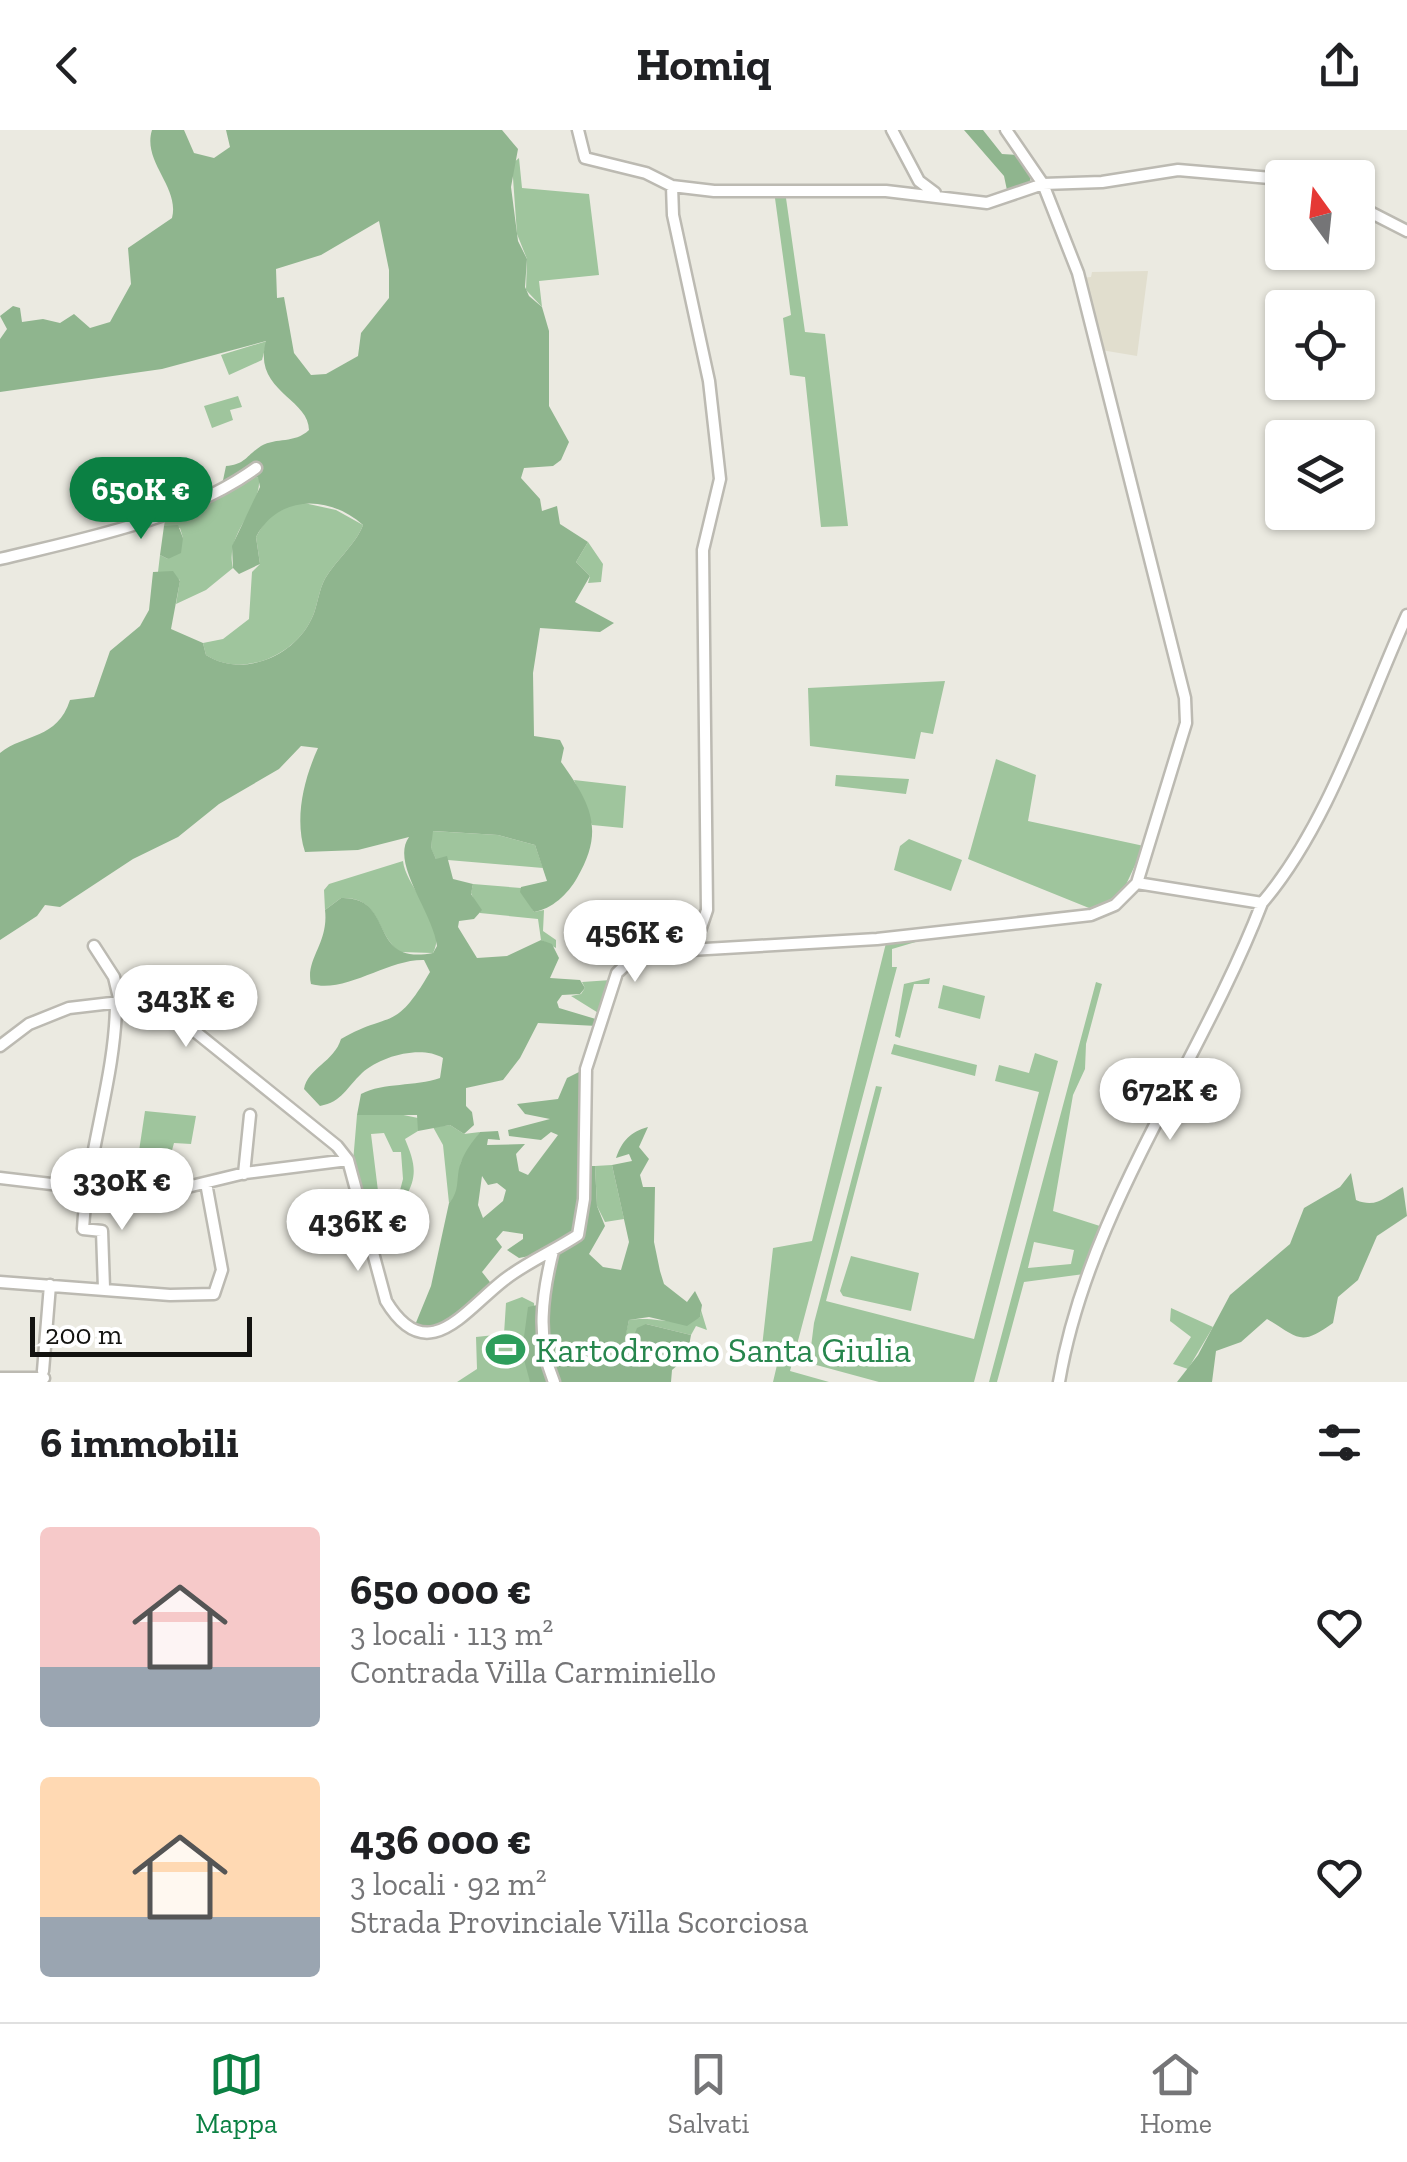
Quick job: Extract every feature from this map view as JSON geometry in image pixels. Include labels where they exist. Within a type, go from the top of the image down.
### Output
[{"type":"street","points":[[578,130],[585,158],[646,173],[672,186],[936,194],[987,203],[1043,184],[1102,182],[1178,170],[1265,178]]},
{"type":"street","points":[[892,130],[919,180],[936,194]]},
{"type":"street","points":[[0,1046],[50,1014],[118,1002],[157,1007],[188,1025],[322,1131],[348,1160],[386,1301],[398,1321],[430,1333],[456,1324],[503,1280],[578,1235],[582,1224],[583,1090],[618,973],[638,953],[876,939],[1091,916],[1115,905],[1137,883],[1186,723],[1184,698],[1078,272],[1043,184],[1006,130]]},
{"type":"street","points":[[672,186],[673,215],[709,381],[720,479],[703,550],[707,910],[694,948]]},
{"type":"street","points":[[1375,215],[1407,231]]},
{"type":"street","points":[[0,559],[168,512],[234,484],[256,468]]},
{"type":"street","points":[[1059,1382],[1090,1268],[1146,1144],[1232,981],[1262,902],[1284,876],[1316,820],[1407,615]]},
{"type":"street","points":[[1137,883],[1262,902]]},
{"type":"street","points":[[94,946],[114,978],[118,1002],[85,1188],[83,1229],[102,1231],[104,1288]]},
{"type":"street","points":[[244,1174],[250,1115]]},
{"type":"street","points":[[0,1178],[85,1188],[175,1190],[244,1174],[348,1160]]},
{"type":"street","points":[[0,1282],[170,1295],[214,1294],[222,1270],[206,1183]]},
{"type":"street","points":[[552,1251],[541,1328],[544,1357],[554,1382]]},
{"type":"street","points":[[0,1378],[44,1375],[50,1285]]},
{"type":"shaded area","points":[[1148,271],[1137,356],[1101,350],[1082,278],[1091,277],[1092,272]]},
{"type":"green space","points":[[152,130],[184,130],[194,153],[214,158],[230,147],[226,130],[502,130],[518,149],[511,187],[518,241],[527,259],[525,287],[542,307],[549,331],[549,406],[569,442],[561,460],[553,466],[524,468],[521,478],[540,499],[542,511],[557,506],[560,524],[588,542],[576,562],[590,576],[575,602],[614,623],[600,632],[540,628],[533,673],[534,736],[560,740],[564,748],[561,762],[580,791],[591,818],[591,846],[569,890],[553,904],[534,912],[520,892],[521,887],[547,881],[535,845],[498,835],[433,831],[431,848],[436,859],[447,856],[453,879],[473,884],[471,894],[482,910],[474,919],[459,921],[458,927],[477,958],[507,956],[541,940],[552,944],[559,958],[550,978],[580,980],[585,988],[580,994],[562,995],[557,1002],[559,1008],[599,1020],[597,1026],[538,1023],[503,1080],[466,1088],[466,1106],[472,1112],[474,1125],[464,1134],[450,1125],[418,1131],[417,1115],[357,1115],[361,1094],[440,1078],[443,1058],[434,1054],[401,1054],[380,1062],[328,1104],[320,1106],[304,1089],[341,1039],[399,1013],[430,972],[424,960],[410,961],[352,981],[311,984],[311,967],[324,932],[325,910],[341,898],[358,900],[370,908],[398,950],[433,953],[437,946],[408,874],[405,848],[409,837],[358,850],[305,852],[300,826],[302,799],[318,748],[301,746],[279,769],[219,804],[178,837],[133,859],[60,907],[45,905],[37,916],[0,940],[0,753],[49,729],[70,700],[94,697],[110,651],[140,626],[149,610],[153,572],[173,571],[180,581],[171,629],[203,643],[206,655],[220,662],[250,664],[279,653],[303,633],[323,583],[363,525],[320,504],[290,507],[265,523],[256,537],[260,564],[239,574],[233,568],[232,546],[260,487],[258,477],[222,485],[226,466],[242,462],[267,443],[297,437],[309,430],[307,419],[267,372],[266,341],[162,369],[0,392],[0,339],[7,329],[0,316],[13,306],[20,308],[22,322],[43,319],[60,323],[74,314],[90,328],[110,322],[131,284],[128,248],[172,218],[171,196],[150,142]],"holes":[[[379,221],[389,270],[389,298],[361,333],[358,356],[326,374],[311,375],[294,353],[284,297],[277,298],[276,269],[321,255]]]},
{"type":"green space","points":[[964,130],[983,130],[1002,154],[1019,155],[1031,175],[1030,183],[1008,195],[1004,176]]},
{"type":"green space","points":[[519,158],[522,188],[589,194],[599,275],[539,281],[542,307],[526,290],[527,259],[517,234],[512,164]]},
{"type":"green space","points":[[774,191],[785,191],[805,332],[825,334],[848,526],[821,527],[805,377],[790,375],[783,318],[791,315]]},
{"type":"green space","points":[[267,341],[262,360],[229,375],[221,355]]},
{"type":"green space","points":[[238,396],[242,407],[230,410],[233,420],[212,428],[204,406]]},
{"type":"green space","points":[[259,477],[255,500],[234,544],[233,568],[206,590],[176,604],[180,580],[158,572],[160,555],[168,559],[183,538],[180,528],[164,526],[166,516],[247,478]]},
{"type":"green space","points":[[304,503],[336,510],[363,525],[323,583],[303,633],[279,653],[250,664],[220,662],[206,655],[203,643],[223,639],[249,619],[252,572],[260,564],[256,537],[260,529],[281,509]]},
{"type":"green space","points":[[178,525],[183,538],[181,553],[168,559],[160,555],[164,526]]},
{"type":"green space","points":[[588,542],[603,564],[601,582],[588,583],[590,576],[576,562]]},
{"type":"green space","points":[[945,681],[933,734],[921,732],[915,759],[810,746],[808,688]]},
{"type":"green space","points":[[996,759],[1036,775],[1028,821],[1144,846],[1123,891],[1094,910],[968,859]]},
{"type":"green space","points":[[836,775],[909,779],[906,794],[835,786]]},
{"type":"green space","points":[[574,780],[626,786],[623,828],[592,825]]},
{"type":"green space","points":[[432,831],[498,835],[535,845],[543,868],[436,859],[431,849]]},
{"type":"green space","points":[[909,839],[962,860],[951,891],[894,870],[900,846]]},
{"type":"green space","points":[[403,861],[435,929],[433,953],[400,952],[371,909],[354,899],[341,898],[325,910],[324,890],[329,884]]},
{"type":"green space","points":[[473,884],[521,888],[534,912],[544,910],[543,931],[556,940],[556,948],[541,940],[538,919],[480,913],[471,893]]},
{"type":"green space","points":[[919,941],[892,949],[892,967],[897,967],[790,1371],[829,1382],[773,1382],[777,1365],[761,1356],[773,1248],[812,1241],[886,943]]},
{"type":"green space","points":[[930,978],[929,984],[914,984],[900,1038],[895,1036],[904,984]]},
{"type":"green space","points":[[611,980],[600,1014],[571,996],[581,994],[585,988],[582,982]]},
{"type":"green space","points":[[1096,982],[1102,984],[1086,1044],[1085,1069],[1073,1095],[1053,1211],[1103,1227],[1084,1274],[1024,1282],[997,1382],[989,1382]],"holes":[[[1034,1242],[1074,1250],[1071,1264],[1028,1268]]]},
{"type":"green space","points":[[943,985],[985,996],[980,1019],[938,1008]]},
{"type":"green space","points":[[894,1044],[977,1065],[975,1076],[891,1054]]},
{"type":"green space","points":[[1035,1053],[1058,1061],[974,1382],[879,1382],[809,1363],[814,1323],[876,1086],[882,1087],[826,1301],[974,1339],[1039,1092],[995,1081],[999,1065],[1029,1073]]},
{"type":"green space","points":[[583,1070],[579,1229],[540,1254],[519,1258],[507,1250],[523,1239],[523,1234],[503,1231],[496,1239],[502,1247],[482,1272],[493,1286],[437,1328],[415,1325],[431,1286],[449,1203],[467,1150],[480,1132],[498,1131],[500,1140],[488,1139],[487,1145],[525,1144],[516,1154],[519,1171],[528,1175],[558,1135],[551,1132],[541,1140],[509,1136],[508,1130],[550,1119],[525,1114],[517,1104],[558,1099],[567,1078]],"holes":[[[482,1176],[488,1185],[497,1183],[506,1190],[503,1201],[483,1218],[478,1205]]]},
{"type":"green space","points":[[145,1111],[196,1116],[191,1144],[174,1143],[171,1154],[139,1151]]},
{"type":"green space","points":[[389,1112],[418,1118],[418,1131],[405,1139],[414,1175],[405,1198],[398,1198],[403,1179],[401,1152],[393,1152],[384,1133],[371,1134],[378,1191],[365,1209],[353,1162],[357,1115]]},
{"type":"green space","points":[[450,1125],[464,1134],[480,1132],[461,1162],[457,1194],[449,1203],[443,1145],[433,1127]]},
{"type":"green space","points":[[648,1127],[639,1147],[649,1159],[640,1175],[643,1187],[655,1187],[654,1242],[660,1271],[664,1284],[687,1302],[695,1291],[702,1305],[700,1317],[687,1326],[649,1317],[629,1320],[623,1349],[626,1361],[636,1362],[637,1348],[661,1356],[660,1350],[636,1344],[633,1338],[637,1328],[646,1324],[691,1335],[687,1357],[672,1370],[671,1382],[530,1382],[522,1352],[528,1307],[542,1304],[552,1257],[582,1235],[586,1166],[595,1166],[597,1206],[605,1226],[589,1254],[603,1267],[621,1270],[629,1242],[612,1165],[632,1161],[629,1154],[616,1158],[628,1138]]},
{"type":"green space","points":[[612,1165],[624,1219],[605,1222],[597,1206],[595,1166]]},
{"type":"green space","points":[[1351,1173],[1356,1200],[1363,1202],[1381,1200],[1403,1187],[1407,1216],[1377,1236],[1358,1280],[1338,1297],[1333,1323],[1313,1335],[1300,1337],[1267,1319],[1241,1342],[1216,1351],[1212,1382],[1177,1382],[1198,1355],[1230,1295],[1290,1244],[1304,1208],[1340,1187]]},
{"type":"green space","points":[[851,1256],[919,1273],[911,1311],[843,1296],[840,1291]]},
{"type":"green space","name":"Kartodromo Santa Giulia","points":[[522,1297],[534,1303],[537,1382],[457,1382],[477,1369],[476,1337],[504,1334],[506,1303]]},
{"type":"green space","points":[[1171,1308],[1213,1327],[1188,1369],[1173,1364],[1191,1337],[1170,1321]]},
{"type":"green space","points":[[701,1310],[707,1330],[696,1326],[691,1335],[646,1324],[661,1357],[626,1361],[622,1349],[629,1320],[680,1321],[700,1317]]},
{"type":"place","name":"Kartodromo Santa Giulia","points":[[505,1350]]}]
